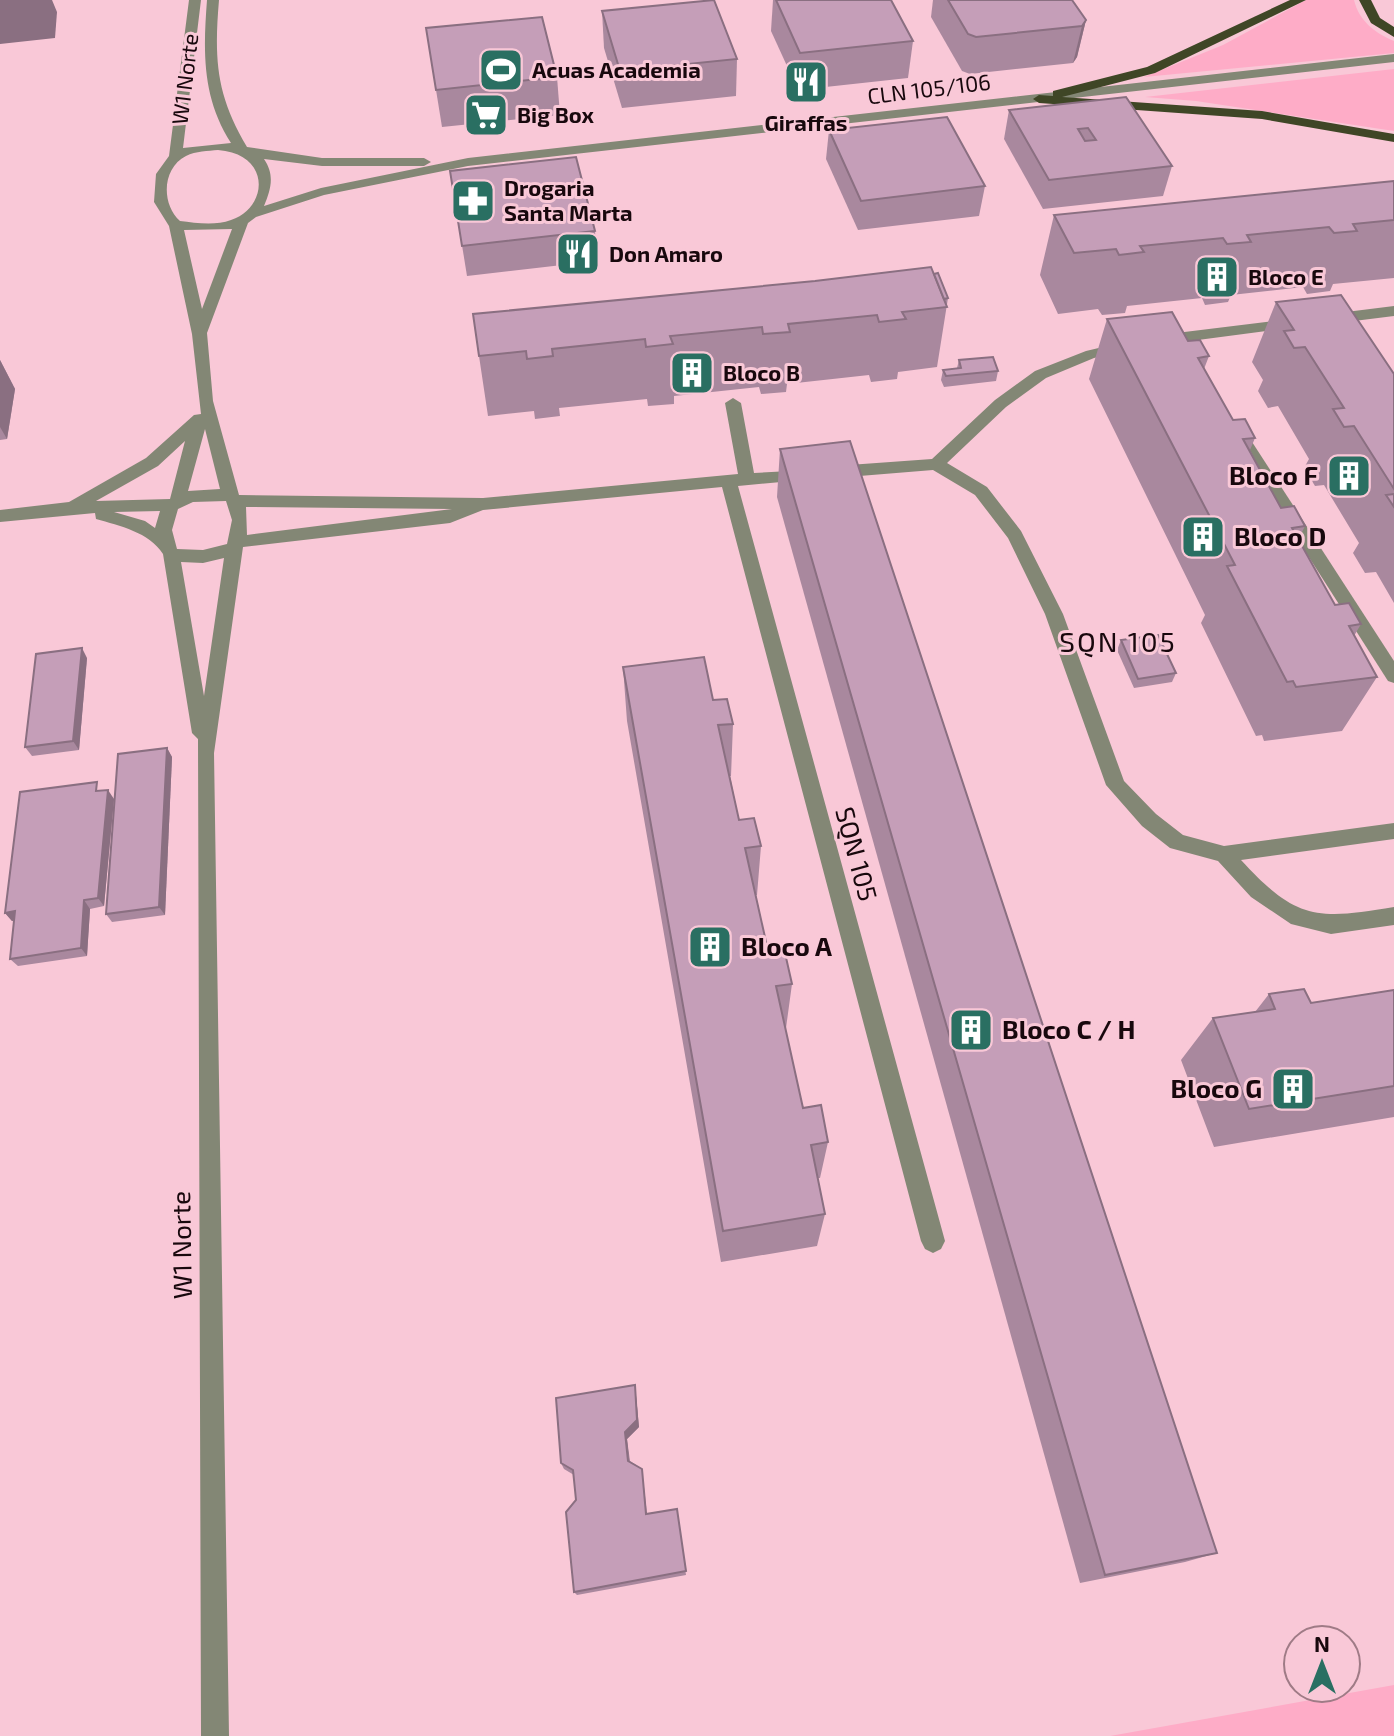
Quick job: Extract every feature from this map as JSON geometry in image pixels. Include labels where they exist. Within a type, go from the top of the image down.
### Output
[{"type":"main road","points":[[1041,99],[1151,70],[1300,0]]},
{"type":"main road","points":[[1365,0],[1375,20],[1394,33]]},
{"type":"main road","points":[[1041,99],[1262,115],[1394,138]]},
{"type":"street","name":"W1 Norte","points":[[175,158],[195,0]]},
{"type":"street","name":"W1 Norte","points":[[213,0],[208,59],[222,121],[247,151]]},
{"type":"street","name":"CLN 105/106","points":[[247,217],[321,192],[468,162],[1394,58]]},
{"type":"street","points":[[200,334],[267,174],[247,151],[202,148],[175,158],[165,172],[158,198],[166,218],[176,225],[210,227],[247,217]]},
{"type":"street","name":"CLN 105/106","points":[[247,151],[322,162],[468,162]]},
{"type":"street","points":[[176,225],[200,334],[205,401],[241,520],[235,545]]},
{"type":"street","points":[[936,464],[1020,385],[1048,367],[1089,353],[1181,344],[1394,311]]},
{"type":"street","points":[[167,548],[162,528],[175,502],[205,401]]},
{"type":"street","name":"SQN 105","points":[[733,403],[738,480],[933,1241]]},
{"type":"street","points":[[1227,415],[1394,676]]},
{"type":"street","points":[[70,508],[152,462],[200,419]]},
{"type":"street","points":[[0,516],[175,502],[203,494],[233,498],[483,504],[936,464],[981,491],[1015,535],[1054,614],[1116,785],[1149,820],[1177,842],[1224,854],[1394,831]]},
{"type":"street","points":[[70,508],[124,519],[167,548],[201,557],[220,554],[235,545],[450,517],[483,504]]},
{"type":"street","name":"W1 Norte","points":[[215,1736],[205,753],[235,545]]},
{"type":"street","name":"W1 Norte","points":[[167,548],[205,753]]},
{"type":"street","points":[[1224,854],[1259,896],[1288,913],[1331,925],[1394,916]]},
{"type":"shaded area","points":[[1306,0],[1354,0],[1369,25],[1394,41],[1394,53],[1144,77],[1223,45]]},
{"type":"shaded area","points":[[1394,69],[1394,131],[1196,101],[1145,97]]},
{"type":"shaded area","points":[[1394,1685],[1394,1736],[1110,1736],[1288,1704],[1362,1704],[1362,1691]]},
{"type":"building","points":[[714,0],[737,59],[620,71],[602,11]]},
{"type":"building","points":[[776,0],[891,0],[913,41],[800,53]]},
{"type":"building","points":[[948,0],[1072,0],[1086,20],[1082,26],[976,37],[968,34]]},
{"type":"building","points":[[542,17],[557,77],[436,90],[426,28]]},
{"type":"building","points":[[1126,97],[1172,166],[1049,180],[1009,110]],"holes":[[[1088,128],[1096,140],[1085,141],[1078,129]]]},
{"type":"building","points":[[947,117],[985,186],[861,201],[829,130]]},
{"type":"building","points":[[576,157],[595,231],[462,246],[450,171]]},
{"type":"building","points":[[1394,181],[1394,220],[1353,224],[1357,231],[1334,233],[1329,227],[1247,235],[1251,242],[1227,244],[1223,238],[1140,246],[1144,252],[1119,255],[1116,249],[1074,253],[1054,215]]},
{"type":"building","points":[[931,267],[947,307],[902,312],[906,319],[879,322],[877,315],[788,324],[790,332],[763,334],[762,327],[670,336],[673,344],[646,347],[645,339],[552,349],[553,356],[527,359],[526,351],[479,356],[473,314]]},
{"type":"building","points":[[938,273],[948,298],[944,299],[934,274]]},
{"type":"building","points":[[1341,295],[1394,374],[1394,489],[1354,426],[1344,427],[1333,409],[1344,408],[1305,347],[1294,348],[1284,331],[1294,330],[1276,302]]},
{"type":"building","points":[[1172,312],[1188,341],[1200,340],[1209,356],[1198,358],[1233,420],[1245,419],[1255,438],[1243,439],[1281,508],[1294,506],[1305,526],[1292,528],[1335,605],[1349,603],[1361,624],[1349,626],[1377,677],[1296,687],[1293,681],[1287,682],[1227,566],[1235,565],[1107,319]]},
{"type":"building","points":[[993,357],[998,371],[946,376],[943,370],[961,368],[959,360]]},
{"type":"building","name":"Bloco C / H","points":[[850,441],[1217,1553],[1105,1575],[780,449]]},
{"type":"building","points":[[1394,494],[1394,507],[1386,495]]},
{"type":"building","points":[[1158,635],[1176,673],[1138,679],[1121,640]]},
{"type":"building","points":[[82,648],[73,741],[25,747],[36,654]]},
{"type":"building","name":"Bloco A","points":[[704,657],[713,700],[727,699],[733,724],[718,725],[739,820],[754,818],[761,846],[745,848],[769,955],[785,953],[792,984],[776,986],[803,1108],[821,1105],[828,1142],[811,1145],[825,1214],[723,1231],[623,667]]},
{"type":"building","points":[[167,748],[159,907],[106,914],[118,754]]},
{"type":"building","points":[[97,782],[96,791],[108,790],[98,898],[84,900],[81,948],[10,959],[15,911],[5,913],[20,792]]},
{"type":"building","points":[[1304,989],[1311,1003],[1394,990],[1394,1086],[1249,1109],[1213,1018],[1275,1009],[1269,994]]},
{"type":"building","points":[[635,1385],[637,1420],[625,1432],[628,1461],[642,1469],[646,1514],[677,1509],[686,1571],[574,1592],[566,1512],[576,1500],[573,1470],[561,1463],[556,1398]]},
{"type":"place","name":"Acuas Academia","points":[[501,70]]},
{"type":"place","name":"Giraffas","points":[[806,82]]},
{"type":"place","name":"Big Box","points":[[486,115]]},
{"type":"place","name":"Drogaria Santa Marta","points":[[473,201]]},
{"type":"place","name":"Don Amaro","points":[[578,254]]},
{"type":"place","name":"Bloco E","points":[[1217,277]]},
{"type":"place","name":"Bloco B","points":[[692,373]]},
{"type":"place","name":"Bloco F","points":[[1349,476]]},
{"type":"place","name":"Bloco D","points":[[1203,537]]},
{"type":"place","name":"Bloco A","points":[[710,947]]},
{"type":"place","name":"Bloco C / H","points":[[971,1030]]},
{"type":"place","name":"Bloco G","points":[[1293,1089]]},
{"type":"district","name":"SQN 105","points":[[1118,642]]}]
